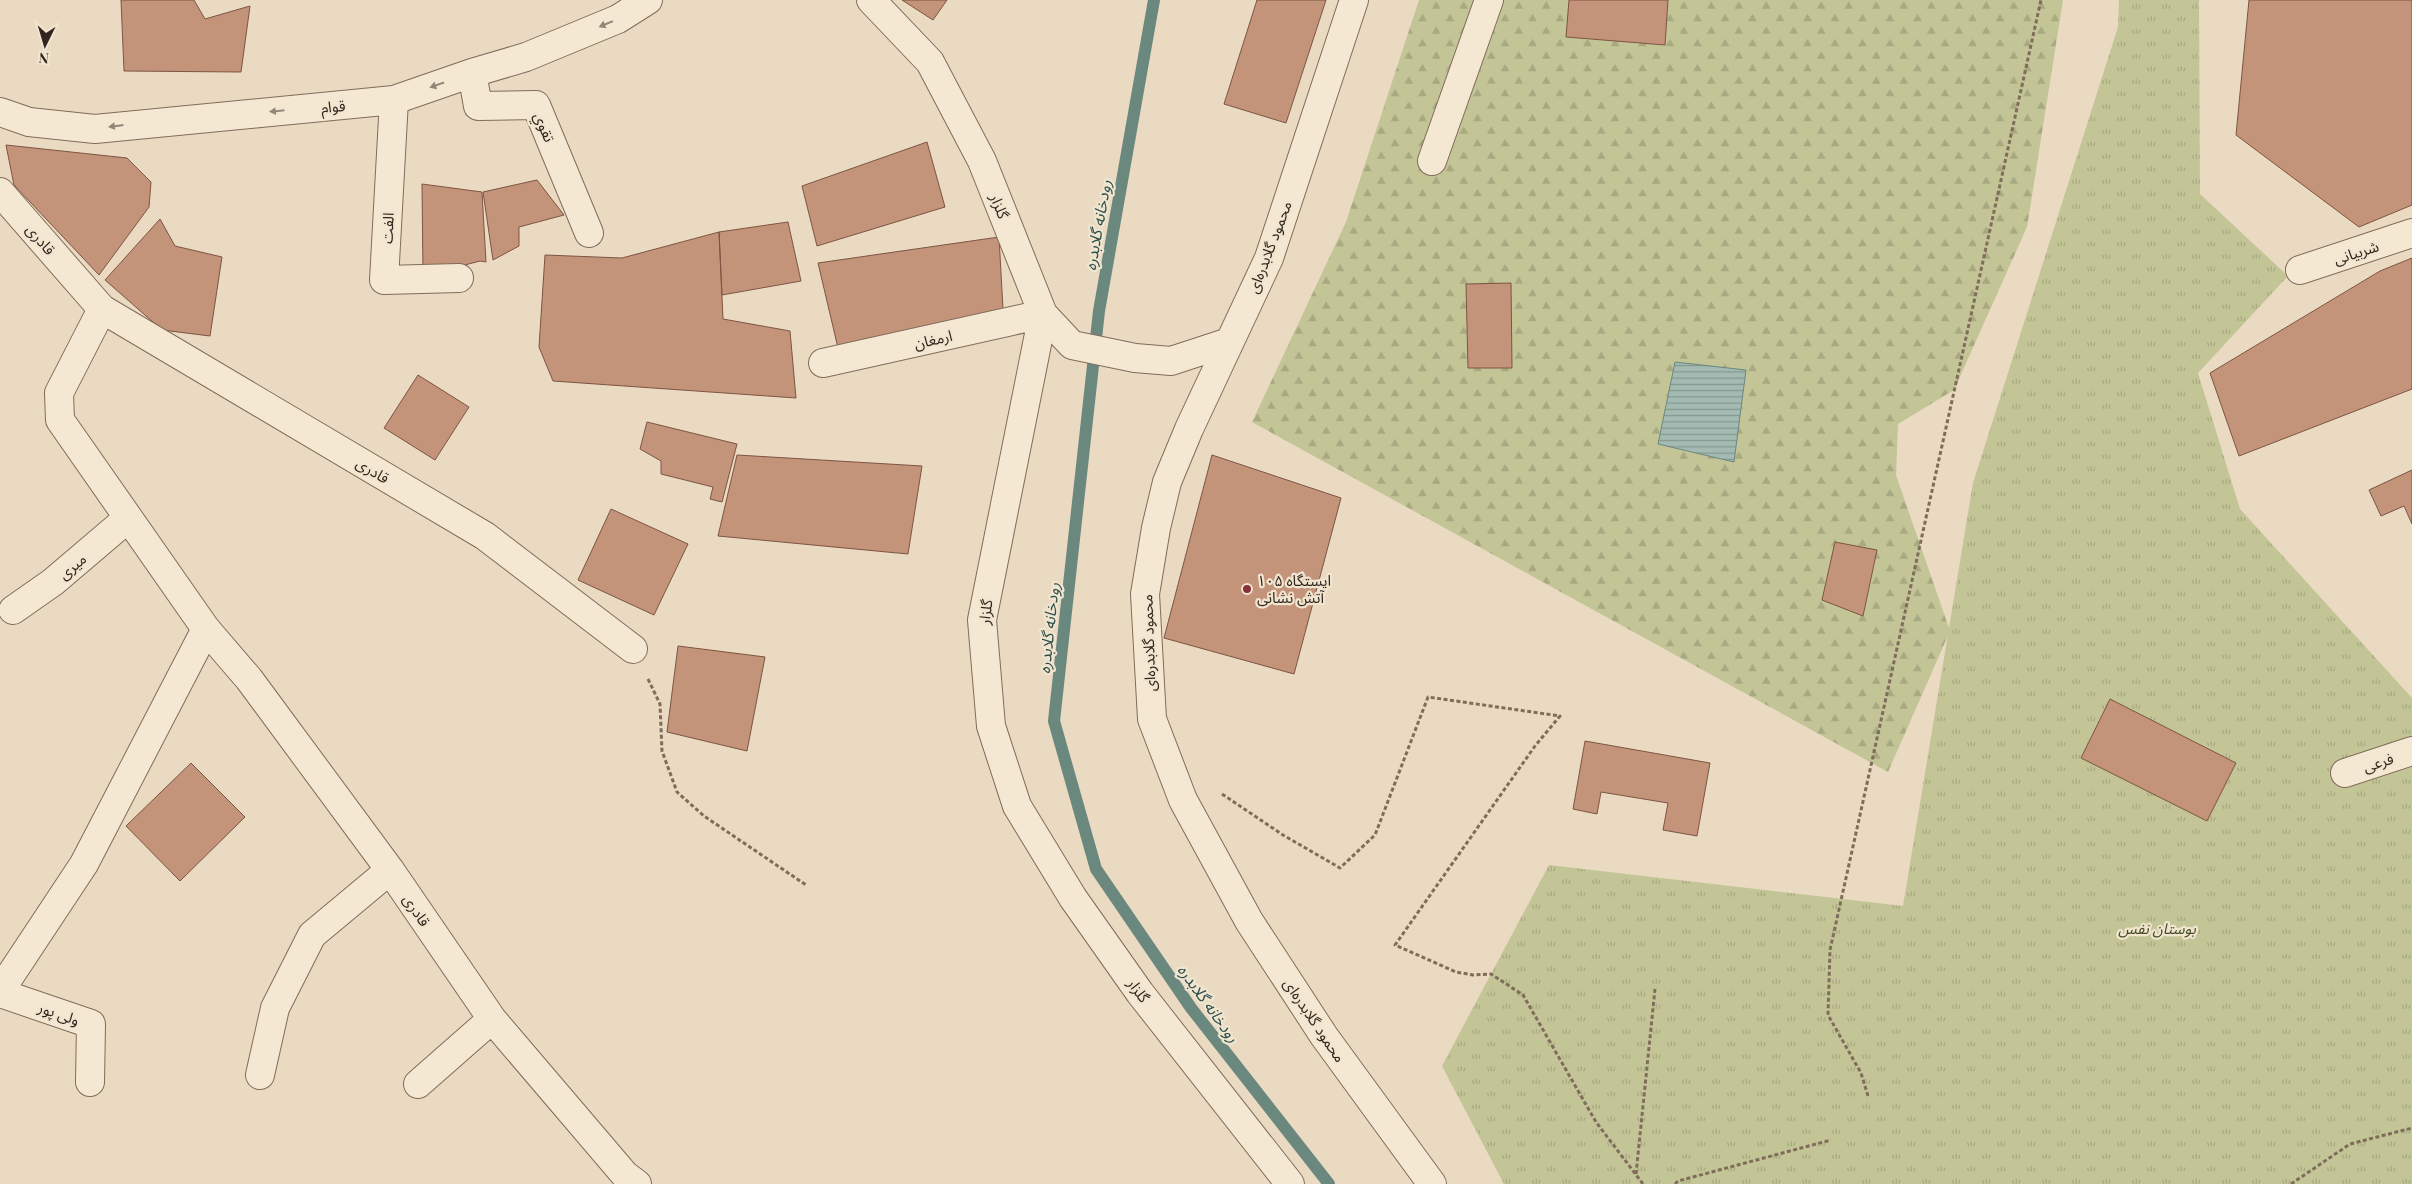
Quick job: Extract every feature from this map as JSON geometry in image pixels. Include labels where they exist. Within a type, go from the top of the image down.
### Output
[{"type":"street","name":"قوام","points":[[0,112],[29,122],[96,129],[394,100],[472,73],[526,57],[618,19],[648,0]]},
{"type":"street","name":"گلزار","points":[[871,0],[930,62],[982,160],[1044,314],[982,620],[991,726],[1017,806],[1074,898],[1140,993],[1290,1184]]},
{"type":"street","name":"محمود گلابدره‌ای","points":[[1354,0],[1268,258],[1167,482],[1156,528],[1145,594],[1152,719],[1183,800],[1249,921],[1324,1036],[1432,1184]]},
{"type":"street","points":[[1432,161],[1489,0]]},
{"type":"street","name":"تقوي","points":[[472,73],[478,106],[536,105],[589,233]]},
{"type":"street","name":"الفت","points":[[394,100],[384,280],[459,278]]},
{"type":"street","name":"قادری","points":[[0,192],[102,309],[485,536],[633,648]]},
{"type":"street","name":"شربیانی","points":[[2300,270],[2412,233]]},
{"type":"street","name":"قادری","points":[[102,309],[59,393],[60,420],[127,519],[206,629],[249,679],[390,870],[492,1019],[626,1181]]},
{"type":"street","points":[[1044,314],[1072,345],[1136,358],[1171,361],[1229,342]]},
{"type":"street","name":"ارمغان","points":[[823,363],[1044,314]]},
{"type":"street","name":"میری","points":[[13,610],[53,582],[127,519]]},
{"type":"street","points":[[0,992],[84,864],[206,629]]},
{"type":"street","name":"فرعی","points":[[2345,774],[2412,752]]},
{"type":"street","points":[[260,1075],[275,1008],[312,935],[390,870]]},
{"type":"street","name":"ولی پور","points":[[0,992],[91,1024],[90,1082]]},
{"type":"street","points":[[418,1084],[492,1019]]},
{"type":"path","points":[[1868,1096],[1861,1073],[1828,1015],[1830,950],[2041,0]]},
{"type":"path","points":[[633,648],[660,704],[662,751],[677,792],[704,816],[806,885]]},
{"type":"path","points":[[1174,777],[1198,775],[1232,802],[1340,868],[1375,834],[1428,697],[1560,716],[1535,746],[1395,945],[1456,972],[1473,975],[1491,974],[1523,996],[1596,1122],[1643,1184]]},
{"type":"path","points":[[1636,1174],[1655,989]]},
{"type":"path","points":[[2291,1184],[2350,1144],[2412,1128]]},
{"type":"path","points":[[1675,1184],[1678,1181],[1831,1140]]},
{"type":"green space","points":[[1419,0],[2063,0],[2027,227],[1954,390],[1898,424],[1896,475],[1950,631],[1888,772],[1252,422],[1346,222]]},
{"type":"green space","name":"بوستان نفس","points":[[2119,0],[2199,0],[2200,194],[2288,276],[2198,373],[2240,509],[2412,698],[2412,1184],[1504,1184],[1442,1066],[1549,865],[1903,906],[1973,483],[2118,27]]},
{"type":"shaded area","points":[[1675,362],[1746,370],[1734,462],[1658,444]]},
{"type":"building","points":[[121,0],[194,0],[205,19],[250,6],[241,72],[124,71]]},
{"type":"building","points":[[902,0],[947,0],[933,20]]},
{"type":"building","points":[[1257,0],[1326,0],[1286,123],[1224,104]]},
{"type":"building","points":[[1569,0],[1668,0],[1665,45],[1566,37]]},
{"type":"building","points":[[2249,0],[2412,0],[2412,205],[2359,227],[2236,135]]},
{"type":"building","points":[[927,142],[945,207],[817,246],[802,186]]},
{"type":"building","points":[[6,145],[127,158],[151,182],[149,207],[99,275],[14,185]]},
{"type":"building","points":[[537,180],[564,215],[519,227],[519,246],[493,260],[483,192]]},
{"type":"building","points":[[422,184],[482,192],[486,262],[480,261],[423,276]]},
{"type":"building","points":[[160,219],[175,246],[222,257],[210,336],[162,330],[105,280]]},
{"type":"building","points":[[788,222],[801,281],[722,295],[719,232]]},
{"type":"building","points":[[719,232],[723,319],[790,331],[796,398],[553,381],[539,347],[545,255],[622,258]]},
{"type":"building","points":[[999,237],[1003,309],[838,348],[818,263]]},
{"type":"building","points":[[2412,258],[2412,389],[2239,456],[2210,373],[2380,271]]},
{"type":"building","points":[[1511,283],[1512,368],[1468,368],[1466,284]]},
{"type":"building","points":[[418,375],[469,407],[435,460],[384,428]]},
{"type":"building","points":[[647,422],[737,444],[722,502],[710,499],[713,487],[661,474],[661,461],[640,449]]},
{"type":"building","points":[[737,455],[922,466],[908,554],[718,536]]},
{"type":"building","points":[[1212,455],[1341,498],[1294,674],[1164,638]]},
{"type":"building","points":[[2412,470],[2412,524],[2404,506],[2381,516],[2369,490]]},
{"type":"building","points":[[611,509],[688,544],[654,615],[578,580]]},
{"type":"building","points":[[1835,542],[1877,550],[1863,616],[1822,600]]},
{"type":"building","points":[[678,646],[765,657],[747,751],[667,732]]},
{"type":"building","points":[[2110,699],[2236,763],[2207,821],[2081,758]]},
{"type":"building","points":[[1585,741],[1710,763],[1697,836],[1663,830],[1668,803],[1601,792],[1597,814],[1573,809]]},
{"type":"building","points":[[191,763],[245,817],[180,881],[126,826]]},
{"type":"waterway","name":"رودخانه گلابدره","points":[[1154,0],[1099,311],[1054,721],[1096,869],[1191,1008],[1329,1184]]},
{"type":"place","name":"ایستگاه ۱۰۵ آتش نشانی","points":[[1247,589]]}]
